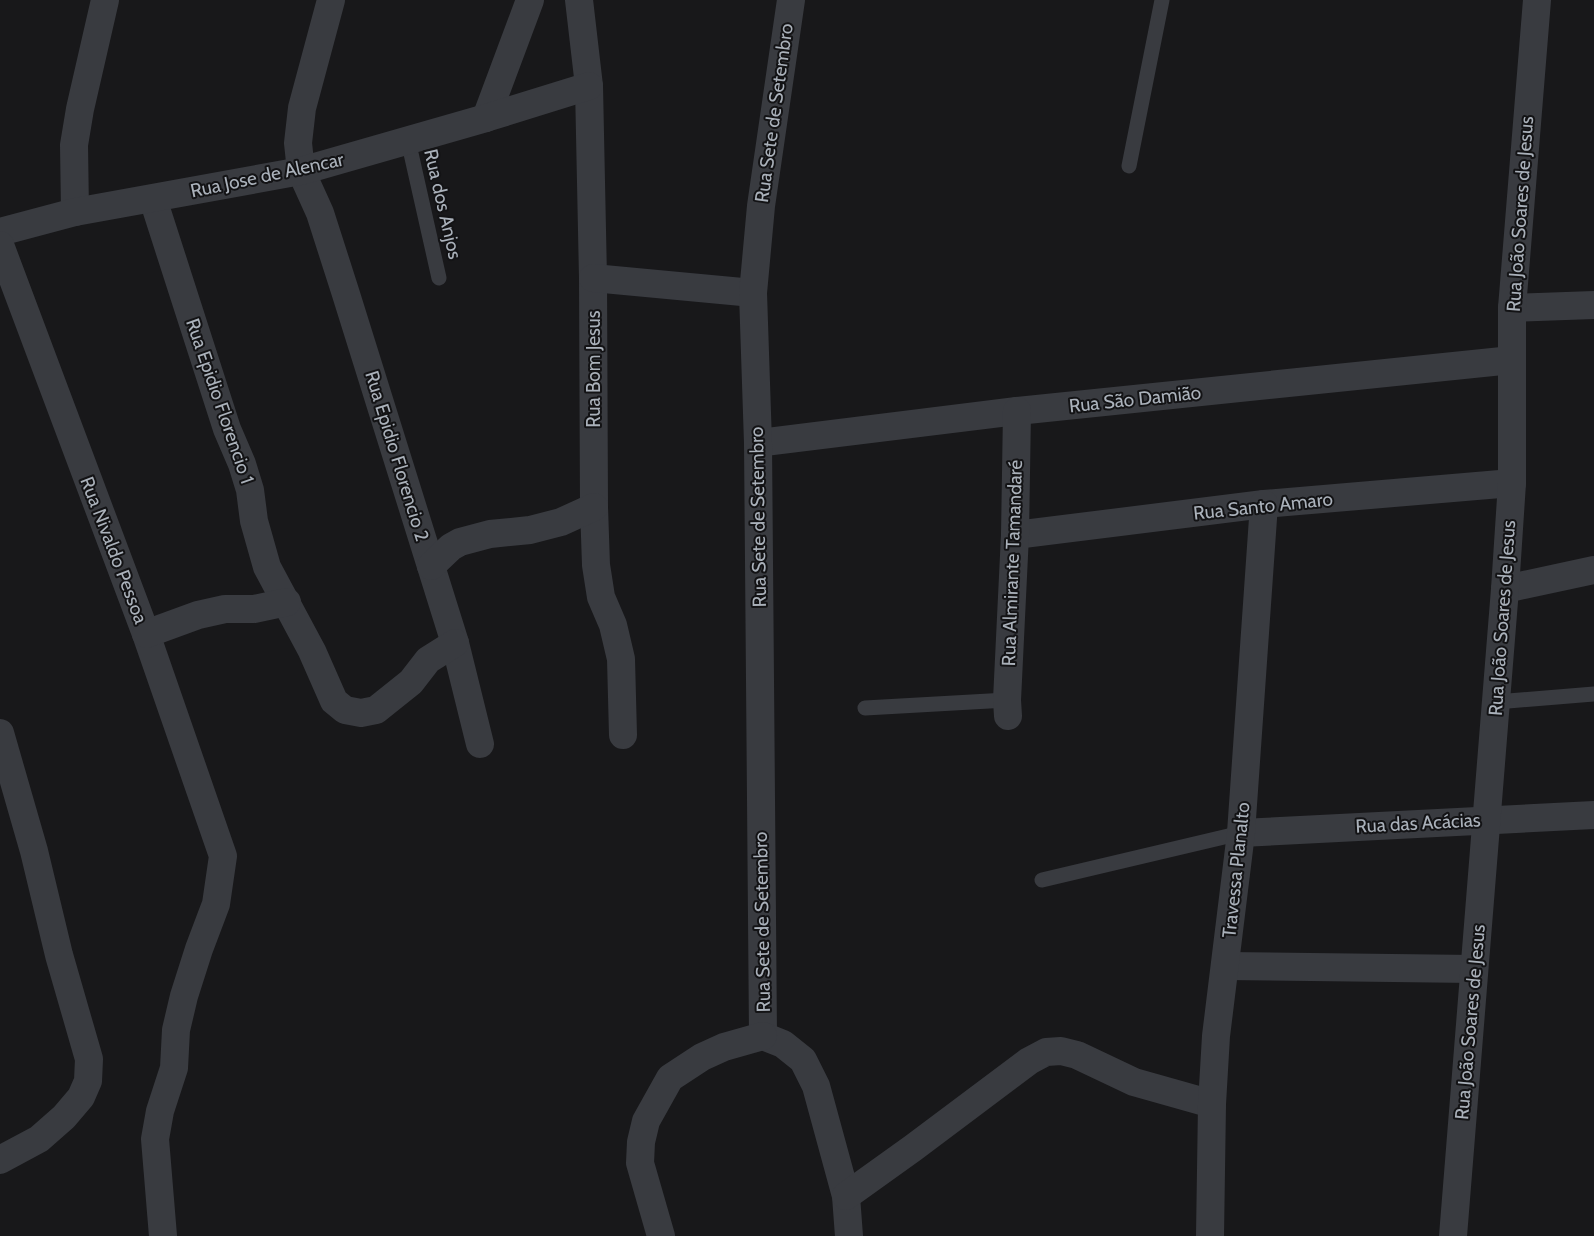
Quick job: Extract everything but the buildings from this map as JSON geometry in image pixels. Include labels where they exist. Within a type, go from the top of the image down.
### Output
[{"type":"street","points":[[75,212],[74,145],[80,108],[104,0]]},
{"type":"street","name":"Rua Epidio Florencio 2","points":[[331,0],[302,108],[298,143],[301,171],[320,213],[431,566],[455,643],[480,744]]},
{"type":"street","points":[[486,118],[530,0]]},
{"type":"street","name":"Rua Bom Jesus","points":[[579,0],[589,86],[596,566],[602,596],[613,626],[621,659],[623,735]]},
{"type":"street","name":"Rua Sete de Setembro","points":[[763,1036],[758,443],[754,293],[761,206],[791,0]]},
{"type":"street","name":"Rua João Soares de Jesus","points":[[1453,1236],[1474,968],[1488,820],[1505,589],[1512,484],[1512,308],[1537,0]]},
{"type":"street","name":"Rua Jose de Alencar","points":[[0,232],[75,212],[301,171],[486,118],[589,86]]},
{"type":"street","name":"Rua Epidio Florencio 1","points":[[153,199],[227,429],[242,464],[250,490],[254,521],[267,566],[312,651],[334,701],[345,710],[361,713],[376,710],[411,682],[428,660],[455,643]]},
{"type":"street","name":"Rua Nivaldo Pessoa","points":[[0,246],[146,634],[222,856],[216,904],[199,948],[184,996],[176,1030],[174,1068],[160,1110],[155,1139],[163,1236]]},
{"type":"street","points":[[593,278],[754,293]]},
{"type":"street","points":[[1512,308],[1594,305]]},
{"type":"street","name":"Rua São Damião","points":[[758,443],[1018,411],[1512,360]]},
{"type":"street","name":"Rua Almirante Tamandaré","points":[[1008,708],[1018,411]]},
{"type":"street","name":"Rua Santo Amaro","points":[[1015,535],[1264,504],[1512,484]]},
{"type":"street","name":"Travessa Planalto","points":[[1210,1236],[1212,1104],[1216,1036],[1241,833],[1264,504]]},
{"type":"street","points":[[431,566],[451,547],[460,542],[490,534],[530,530],[561,522],[594,507]]},
{"type":"street","points":[[1505,589],[1594,570]]},
{"type":"street","points":[[146,634],[198,615],[225,609],[254,609],[287,602]]},
{"type":"street","points":[[0,733],[34,851],[59,955],[89,1059],[88,1081],[81,1097],[64,1117],[39,1139],[0,1160]]},
{"type":"street","name":"Rua das Acácias","points":[[1241,833],[1594,815]]},
{"type":"street","points":[[1225,966],[1474,968]]},
{"type":"street","points":[[661,1236],[640,1163],[641,1142],[646,1121],[670,1078],[702,1057],[724,1047],[763,1036],[783,1044],[803,1060],[816,1086],[846,1196],[850,1236]]},
{"type":"street","points":[[846,1196],[1028,1062],[1046,1052],[1061,1051],[1077,1056],[1134,1082],[1212,1104]]},
{"type":"lane","points":[[1129,166],[1162,0]]},
{"type":"lane","name":"Rua dos Anjos","points":[[408,140],[439,278]]},
{"type":"lane","points":[[1496,702],[1594,694]]},
{"type":"lane","points":[[865,708],[1008,708]]},
{"type":"lane","points":[[1042,880],[1241,833]]}]
